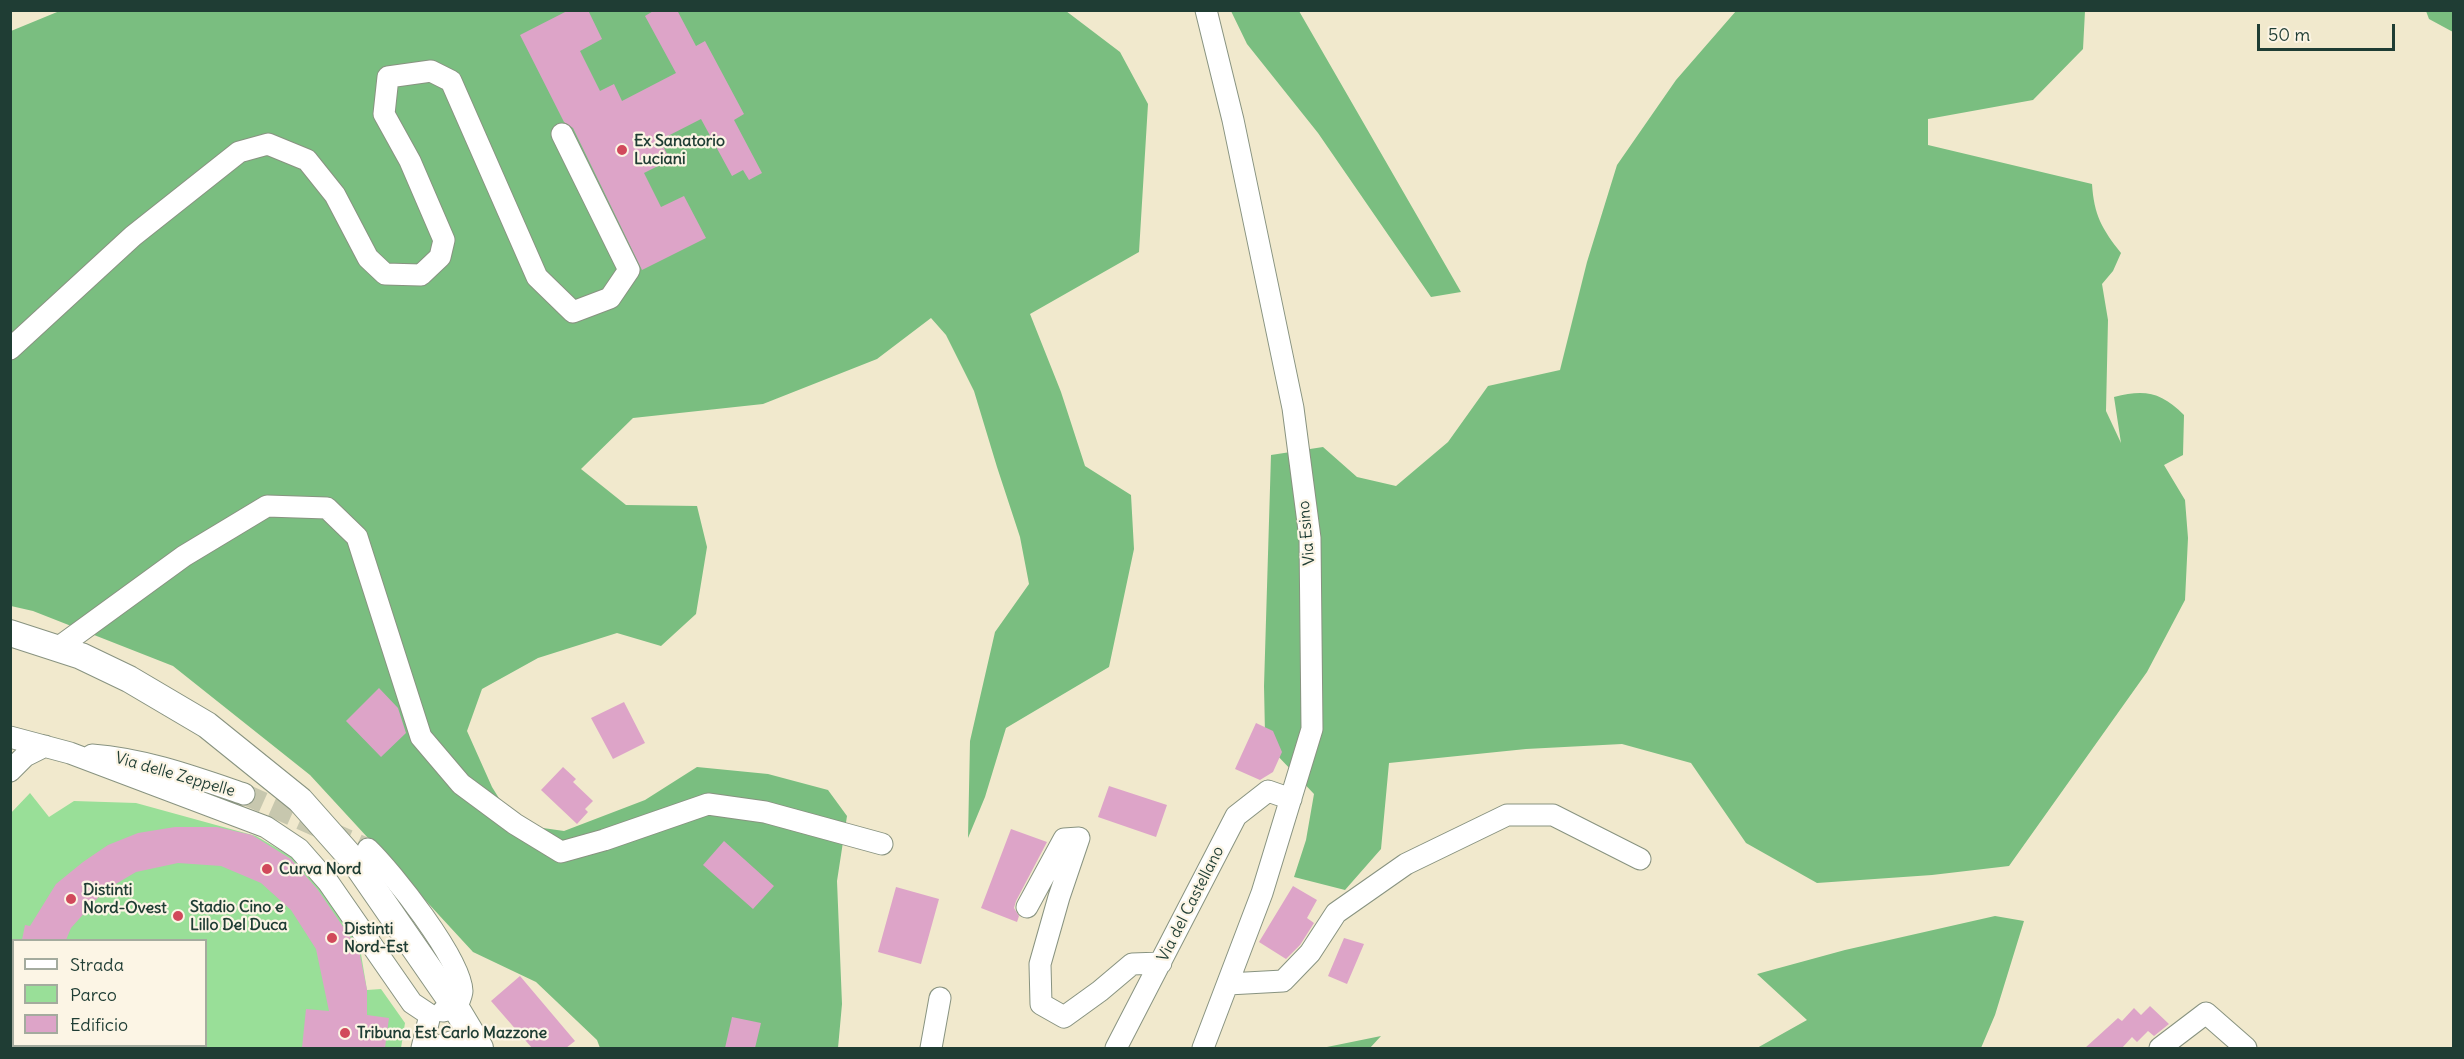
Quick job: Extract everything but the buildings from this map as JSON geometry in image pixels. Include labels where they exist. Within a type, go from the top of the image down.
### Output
[{"type":"main road","points":[[10,633],[59,647],[129,679],[207,725],[300,800],[356,862],[456,1008],[476,1042]]},
{"type":"street","name":"Via Esino","points":[[1203,1048],[1262,893],[1312,729],[1310,538],[1293,408],[1233,120],[1206,10]]},
{"type":"street","points":[[10,349],[134,236],[239,152],[268,144],[307,160],[335,195],[368,258],[385,274],[421,275],[440,256],[444,240],[410,161],[384,114],[388,77],[431,71],[451,81],[537,277],[573,312],[582,309],[610,298],[629,270],[562,134]]},
{"type":"street","points":[[59,647],[184,556],[267,506],[327,508],[357,537],[421,737],[461,784],[514,824],[561,852],[604,840],[708,804],[765,812],[882,844]]},
{"type":"street","points":[[10,737],[70,753],[266,827],[299,849],[328,882],[412,1003],[430,1015],[456,1008],[462,992],[457,972],[426,919],[390,870],[368,849]]},
{"type":"street","points":[[10,771],[25,756],[45,746]]},
{"type":"street","name":"Via delle Zeppelle","points":[[70,753],[124,758],[188,775],[244,794]]},
{"type":"street","name":"Via del Castellano","points":[[1116,1048],[1236,816],[1268,791],[1291,799]]},
{"type":"street","points":[[1228,984],[1283,981],[1310,954],[1336,913],[1406,864],[1507,815],[1553,815],[1640,859]]},
{"type":"street","points":[[1027,907],[1064,839],[1079,838],[1040,964],[1041,1004],[1064,1017],[1132,964],[1161,963]]},
{"type":"street","points":[[931,1048],[940,998]]},
{"type":"street","points":[[2160,1048],[2206,1013],[2246,1048]]},
{"type":"street","points":[[422,1048],[430,1015]]},
{"type":"street","points":[[433,1048],[476,1042]]},
{"type":"green space","points":[[62,10],[1066,11],[1120,52],[1148,104],[1139,252],[1030,314],[1061,392],[1085,466],[1131,495],[1134,549],[1109,667],[1006,728],[985,797],[968,838],[970,741],[995,632],[1029,584],[1020,537],[974,391],[946,335],[931,318],[877,359],[763,404],[633,418],[581,469],[626,505],[697,506],[707,547],[696,614],[661,646],[617,633],[538,658],[482,689],[467,731],[492,787],[515,824],[564,831],[645,800],[697,767],[768,774],[828,790],[847,816],[837,881],[842,1004],[838,1048],[600,1048],[597,1040],[536,982],[473,952],[310,775],[173,666],[33,611],[11,606],[11,31]]},
{"type":"green space","points":[[1231,11],[1299,11],[1461,292],[1431,297],[1318,133],[1247,44]]},
{"type":"green space","points":[[1736,11],[2085,11],[2083,49],[2033,100],[1928,119],[1928,145],[2092,184],[2100,221],[2121,253],[2113,271],[2102,284],[2108,320],[2106,411],[2121,443],[2114,397],[2135,393],[2152,394],[2168,401],[2184,415],[2183,455],[2164,465],[2185,500],[2188,538],[2185,600],[2147,672],[2009,866],[1932,875],[1817,883],[1746,843],[1691,763],[1622,744],[1526,749],[1389,763],[1381,849],[1345,890],[1294,877],[1306,840],[1314,794],[1274,752],[1265,734],[1264,686],[1271,455],[1323,447],[1357,477],[1396,486],[1448,442],[1488,386],[1560,370],[1587,262],[1617,165],[1676,80]]},
{"type":"green space","points":[[2426,11],[2453,11],[2453,32],[2429,19]]},
{"type":"green space","name":"Stadio Cino e Lillo Del Duca","points":[[30,793],[49,817],[74,801],[136,803],[256,836],[292,857],[322,884],[351,927],[361,954],[367,990],[381,989],[405,1023],[401,1048],[11,1048],[10,814]]},
{"type":"green space","points":[[1995,916],[2024,921],[1995,1015],[1981,1048],[1757,1048],[1807,1020],[1757,974],[1845,950]]},
{"type":"green space","points":[[1381,1036],[1370,1048],[1322,1048]]},
{"type":"tunnel","points":[[244,794],[368,849]]},
{"type":"place","name":"Ex Sanatorio Luciani","points":[[622,150]]},
{"type":"place","name":"Curva Nord","points":[[267,869]]},
{"type":"place","name":"Distinti Nord-Ovest","points":[[71,899]]},
{"type":"place","name":"Stadio Cino e Lillo Del Duca","points":[[178,916]]},
{"type":"place","name":"Distinti Nord-Est","points":[[332,938]]},
{"type":"place","name":"Tribuna Est Carlo Mazzone","points":[[345,1033]]}]
